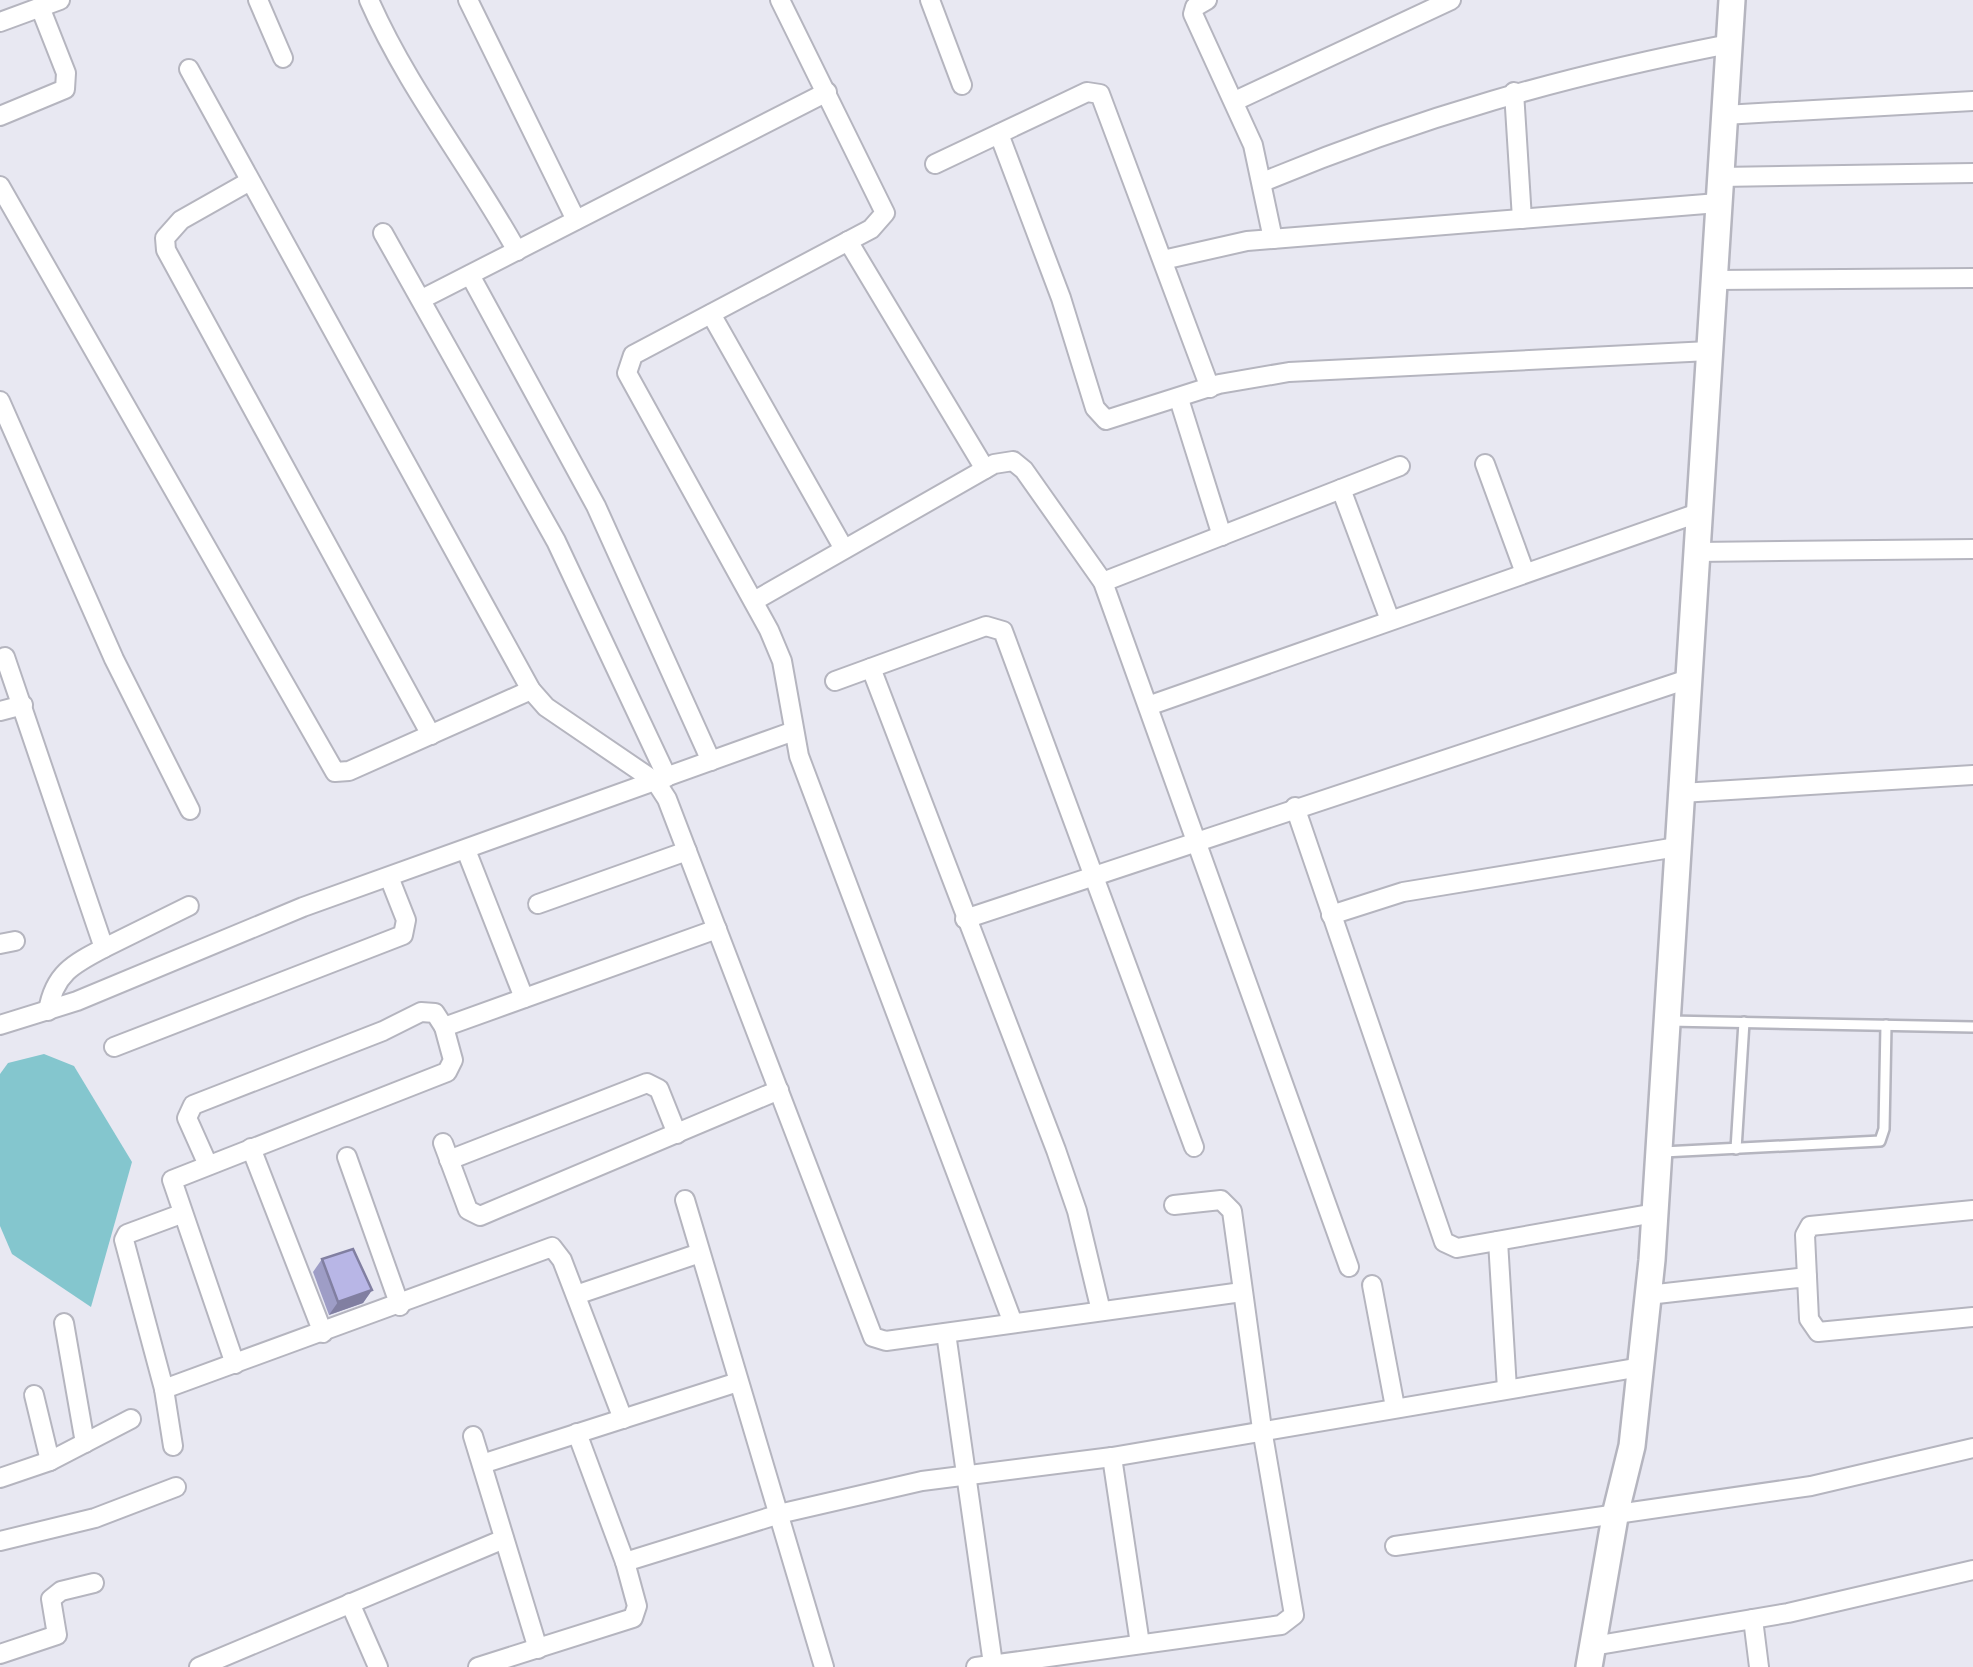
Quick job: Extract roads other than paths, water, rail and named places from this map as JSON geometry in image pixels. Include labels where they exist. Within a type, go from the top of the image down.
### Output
[{"type":"street","points":[[0,22],[60,0]]},
{"type":"street","points":[[258,0],[283,58]]},
{"type":"street","points":[[369,0],[422,100],[472,171],[517,250]]},
{"type":"street","points":[[468,0],[576,220]]},
{"type":"street","points":[[780,0],[884,205],[880,220],[848,241],[632,355],[627,373],[754,601],[782,661],[794,731],[1013,1323]]},
{"type":"street","points":[[930,0],[962,85]]},
{"type":"street","points":[[1207,0],[1193,14],[1236,102],[1264,182],[1272,239]]},
{"type":"street","points":[[1236,102],[1452,0]]},
{"type":"street","points":[[1732,0],[1648,1295],[1632,1446],[1616,1511],[1591,1656],[1973,1570]]},
{"type":"street","points":[[0,116],[65,89],[66,74],[40,7]]},
{"type":"street","points":[[1264,182],[1374,136],[1514,92],[1586,72],[1729,44]]},
{"type":"street","points":[[190,69],[531,690],[546,707],[662,779]]},
{"type":"street","points":[[422,299],[827,92]]},
{"type":"street","points":[[936,164],[1087,92],[1100,94],[1210,388]]},
{"type":"street","points":[[1514,92],[1522,219]]},
{"type":"street","points":[[1724,115],[1973,101]]},
{"type":"street","points":[[998,134],[1100,418],[1114,420],[1210,388],[1288,372],[1709,351]]},
{"type":"street","points":[[1164,260],[1272,239],[1522,219],[1719,190],[1973,173]]},
{"type":"street","points":[[250,181],[181,220],[166,238],[166,250],[431,735]]},
{"type":"street","points":[[0,186],[329,766],[342,774],[531,690]]},
{"type":"street","points":[[382,233],[556,541],[662,779],[874,1337],[886,1342],[1242,1292]]},
{"type":"street","points":[[848,241],[985,468]]},
{"type":"street","points":[[470,275],[596,506],[711,761]]},
{"type":"street","points":[[1714,280],[1973,278]]},
{"type":"street","points":[[711,314],[844,549]]},
{"type":"street","points":[[1179,399],[1222,536]]},
{"type":"street","points":[[2,412],[114,659],[190,810]]},
{"type":"street","points":[[754,601],[985,468],[1004,459],[1024,470],[1103,582],[1349,1267]]},
{"type":"street","points":[[1484,464],[1524,574]]},
{"type":"street","points":[[1103,582],[1400,466]]},
{"type":"street","points":[[1341,489],[1390,620]]},
{"type":"street","points":[[1148,706],[1698,513]]},
{"type":"street","points":[[1696,552],[1973,550]]},
{"type":"street","points":[[834,681],[986,626],[1003,631],[1194,1147]]},
{"type":"street","points":[[5,657],[104,948]]},
{"type":"street","points":[[871,668],[1056,1150],[1101,1311]]},
{"type":"street","points":[[965,919],[1688,678]]},
{"type":"street","points":[[0,711],[23,705]]},
{"type":"street","points":[[0,1025],[48,1011],[303,906],[794,731]]},
{"type":"street","points":[[1680,793],[1973,776]]},
{"type":"street","points":[[1295,808],[1444,1242],[1457,1248],[1655,1212]]},
{"type":"street","points":[[1331,915],[1403,892],[1677,847]]},
{"type":"street","points":[[466,850],[524,998]]},
{"type":"street","points":[[538,904],[687,851]]},
{"type":"street","points":[[114,1047],[404,935],[406,920],[389,877]]},
{"type":"street","points":[[48,1011],[56,980],[67,968],[189,906]]},
{"type":"street","points":[[444,1027],[718,929]]},
{"type":"street","points":[[208,1165],[187,1118],[193,1105],[383,1032],[421,1012],[435,1012],[444,1027],[453,1060],[447,1072],[172,1180],[236,1364]]},
{"type":"street","points":[[678,1134],[660,1090],[646,1083],[446,1152],[468,1210],[480,1216],[678,1134],[780,1090]]},
{"type":"street","points":[[250,1148],[323,1333]]},
{"type":"street","points":[[348,1158],[400,1306]]},
{"type":"street","points":[[685,1200],[824,1667]]},
{"type":"street","points":[[946,1333],[966,1476],[984,1665],[1281,1626],[1294,1615],[1229,1204],[1220,1200],[1174,1206]]},
{"type":"street","points":[[1973,1210],[1810,1226],[1805,1235],[1809,1319],[1818,1332],[1973,1318]]},
{"type":"street","points":[[172,1446],[164,1389],[124,1240],[128,1234],[181,1214]]},
{"type":"street","points":[[1498,1241],[1507,1388]]},
{"type":"street","points":[[164,1389],[400,1306],[545,1247],[557,1251],[623,1419]]},
{"type":"street","points":[[576,1295],[700,1253]]},
{"type":"street","points":[[1648,1295],[1807,1277]]},
{"type":"street","points":[[1372,1285],[1395,1407]]},
{"type":"street","points":[[64,1323],[85,1443]]},
{"type":"street","points":[[625,1562],[777,1515],[922,1481],[1112,1457],[1641,1367]]},
{"type":"street","points":[[482,1464],[738,1382]]},
{"type":"street","points":[[34,1395],[50,1461]]},
{"type":"street","points":[[0,1478],[50,1461],[132,1418]]},
{"type":"street","points":[[478,1667],[634,1618],[636,1606],[625,1562],[577,1433]]},
{"type":"street","points":[[473,1436],[538,1649]]},
{"type":"street","points":[[1395,1546],[1616,1511],[1705,1504],[1810,1486],[1973,1448]]},
{"type":"street","points":[[1112,1457],[1140,1644]]},
{"type":"street","points":[[0,1541],[94,1518],[176,1487]]},
{"type":"street","points":[[203,1666],[504,1538]]},
{"type":"street","points":[[0,1654],[51,1640],[58,1629],[51,1599],[61,1591],[94,1584]]},
{"type":"street","points":[[350,1603],[378,1667]]},
{"type":"street","points":[[1753,1619],[1760,1667]]},
{"type":"lane","points":[[1666,1021],[1973,1027]]},
{"type":"lane","points":[[1736,1149],[1744,1022]]},
{"type":"lane","points":[[1660,1152],[1880,1141],[1886,1025]]},
{"type":"water","points":[[44,1054],[74,1066],[132,1162],[91,1307],[12,1254],[0,1226],[0,1074],[8,1063]]}]
